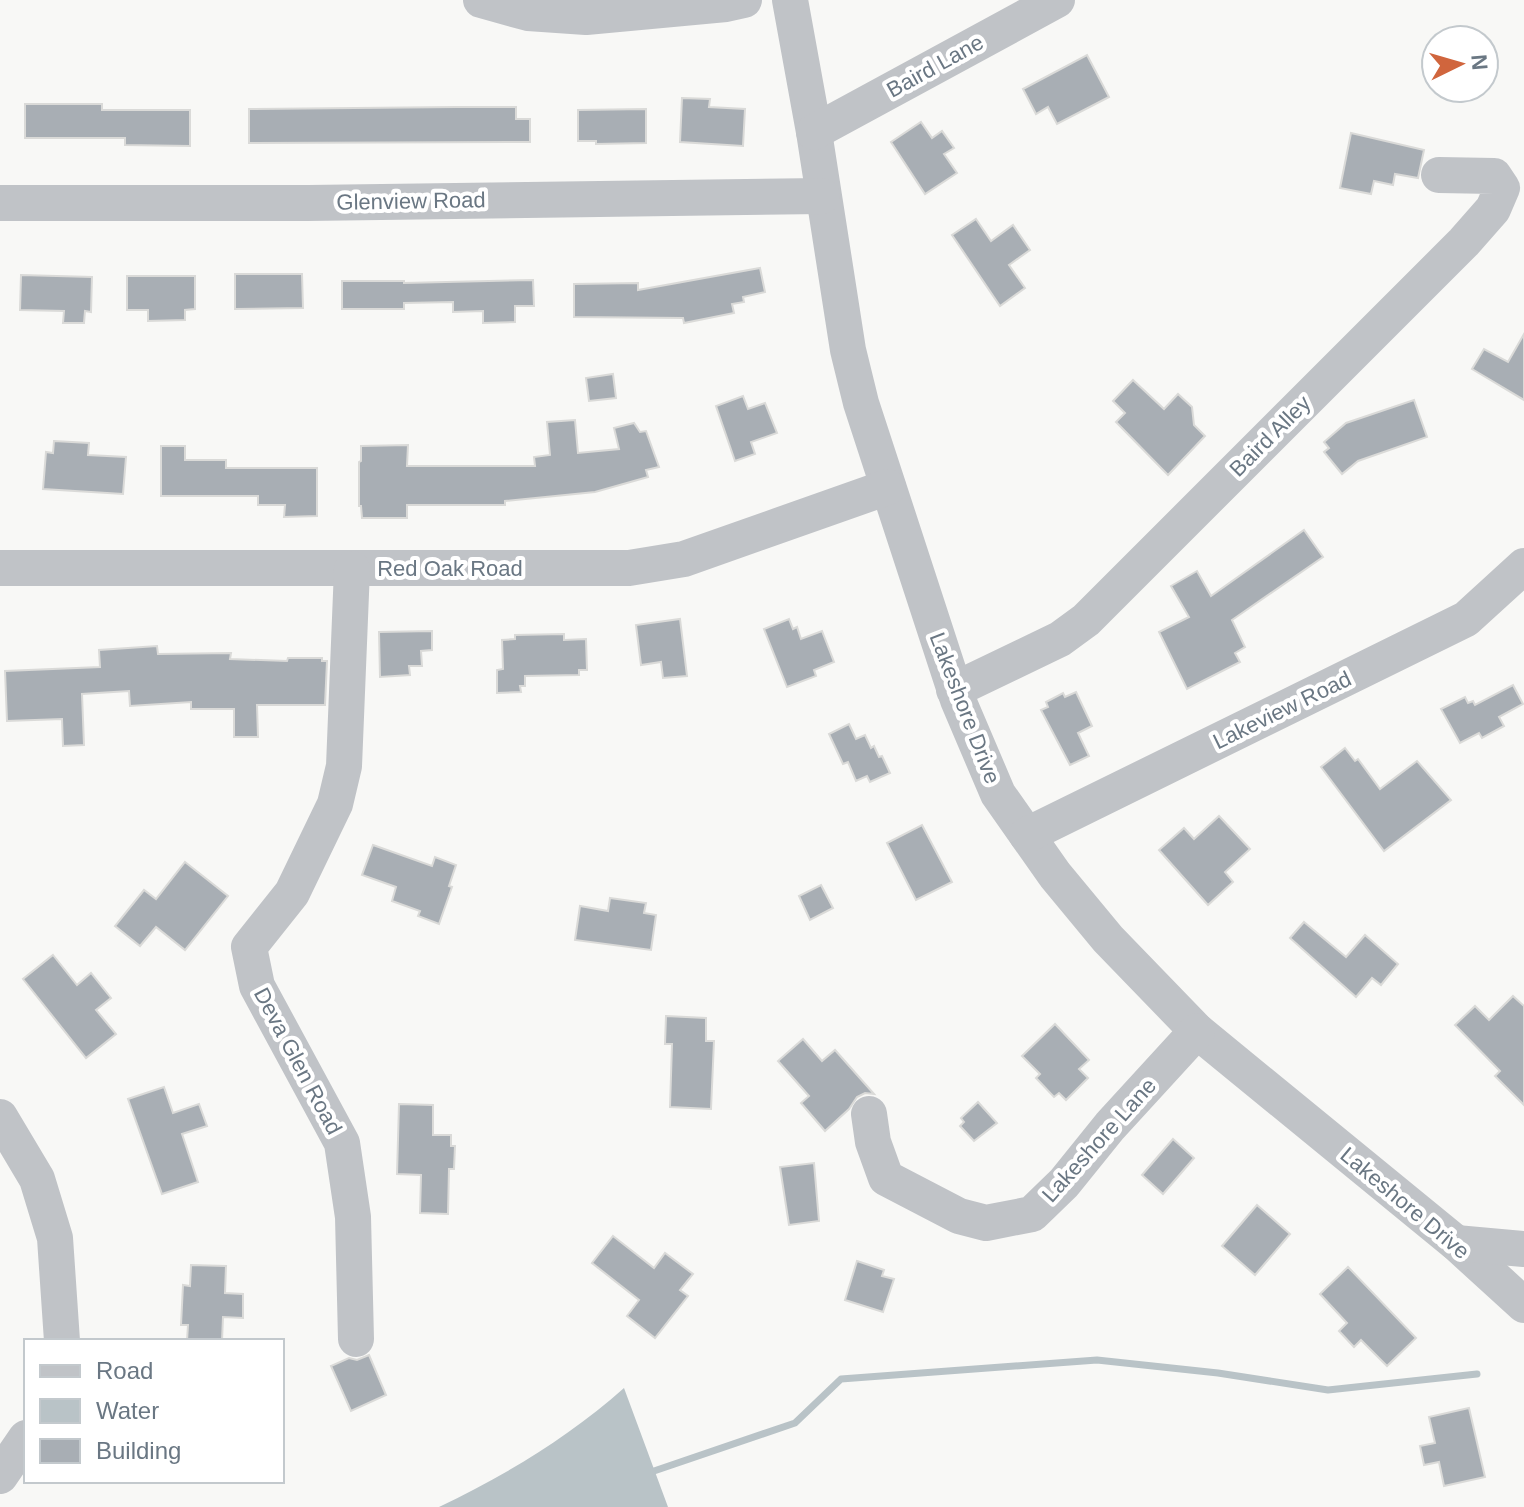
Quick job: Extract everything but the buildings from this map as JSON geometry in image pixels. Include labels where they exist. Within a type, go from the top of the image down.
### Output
[{"type":"street","points":[[481,0],[528,13],[586,17],[744,0]]},
{"type":"street","name":"Lakeshore Drive","points":[[790,0],[848,350],[888,487],[954,690],[998,794],[1055,875],[1108,939],[1197,1031],[1456,1243],[1524,1305]]},
{"type":"street","name":"Baird Lane","points":[[814,132],[1057,0]]},
{"type":"street","name":"Baird Alley","points":[[954,690],[1060,639],[1086,620],[1464,242],[1493,209],[1502,188],[1494,176],[1439,175]]},
{"type":"street","name":"Glenview Road","points":[[0,203],[308,203],[822,196]]},
{"type":"street","name":"Red Oak Road","points":[[0,568],[629,568],[684,559],[888,487]]},
{"type":"street","name":"Lakeview Road","points":[[1027,835],[1466,619],[1524,566]]},
{"type":"street","name":"Deva Glen Road","points":[[352,569],[344,766],[335,804],[292,893],[249,947],[257,986],[342,1143],[353,1217],[356,1339]]},
{"type":"street","name":"Lakeshore Lane","points":[[869,1114],[873,1142],[886,1178],[959,1216],[986,1223],[1032,1214],[1064,1183],[1110,1126],[1197,1031]]},
{"type":"street","points":[[0,1117],[37,1179],[55,1238],[62,1339]]},
{"type":"street","points":[[1456,1243],[1524,1249]]},
{"type":"street","points":[[0,1476],[24,1441]]},
{"type":"water","points":[[624,1388],[668,1507],[439,1507],[536,1454]]},
{"type":"waterway","points":[[654,1471],[795,1423],[841,1379],[1097,1360],[1218,1373],[1328,1390],[1477,1374]]}]
